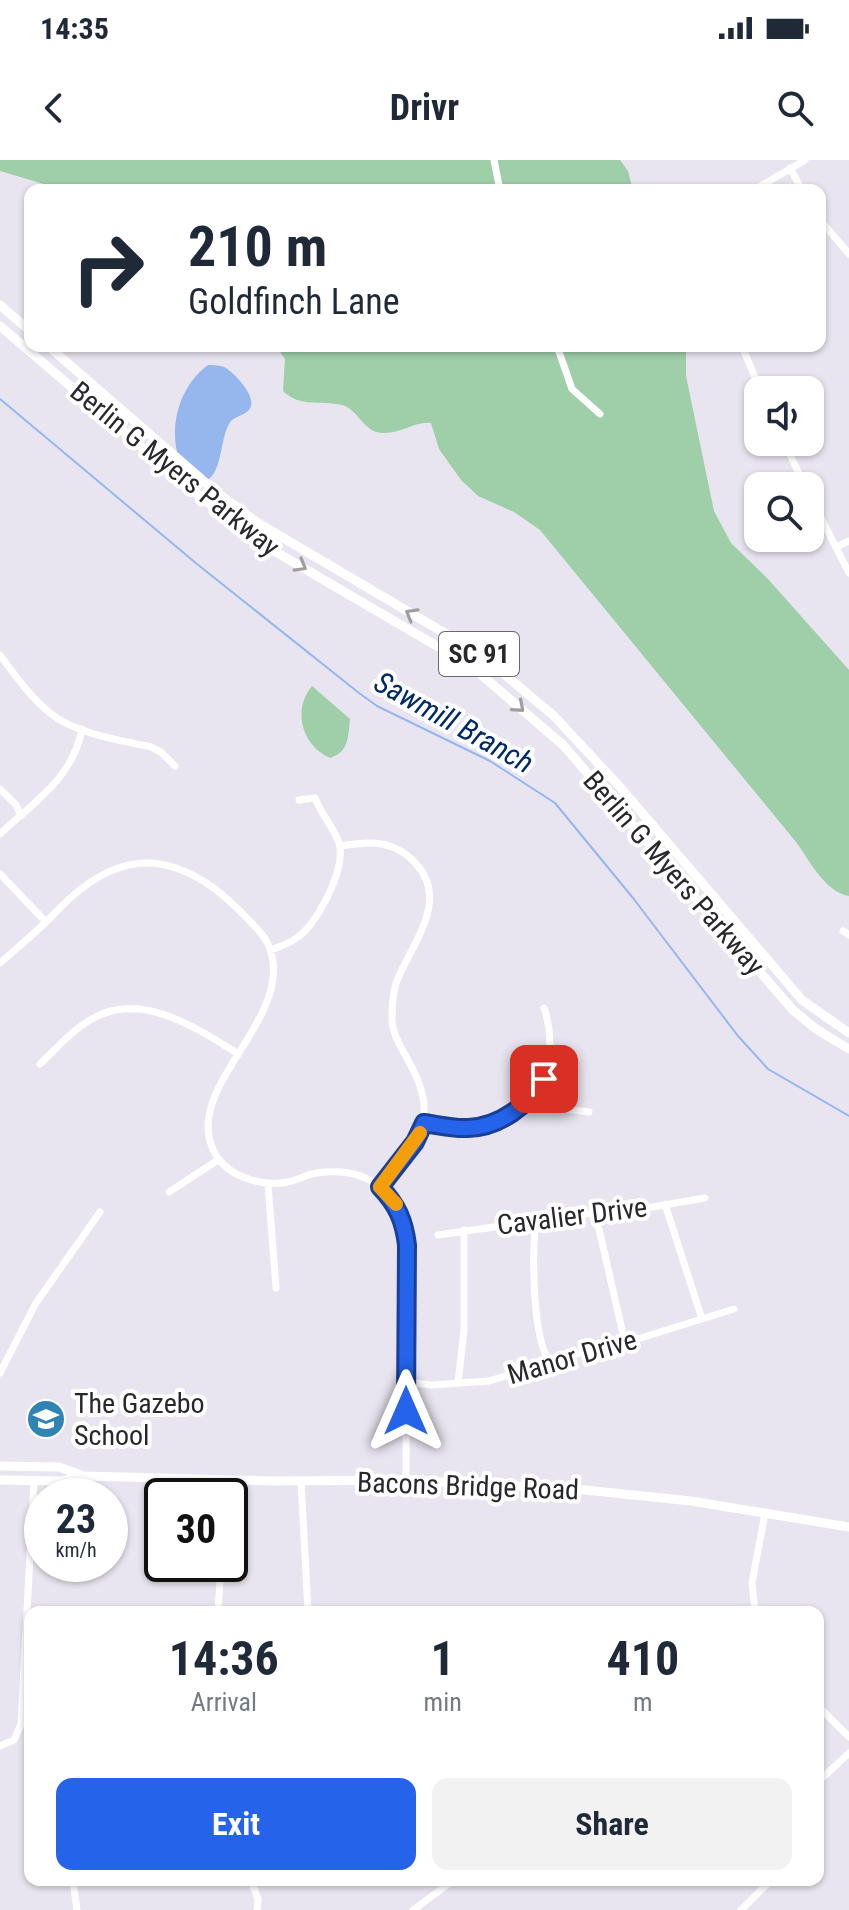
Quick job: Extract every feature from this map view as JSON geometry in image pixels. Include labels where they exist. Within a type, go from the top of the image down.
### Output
[{"type":"main road","points":[[0,305],[24,326]]},
{"type":"main road","name":"Berlin G Myers Parkway","points":[[0,326],[24,346]]},
{"type":"main road","name":"Berlin G Myers Parkway","points":[[30,352],[252,538],[471,666],[563,745],[793,1010],[816,1029],[849,1049]]},
{"type":"main road","name":"Berlin G Myers Parkway","points":[[55,352],[214,490],[258,523],[480,654],[554,716],[620,787],[802,1000],[849,1033]]},
{"type":"main road","points":[[82,396],[93,384]]},
{"type":"main road","points":[[793,1010],[802,1000]]},
{"type":"main road","name":"Bacons Bridge Road","points":[[0,1466],[59,1467],[84,1476]]},
{"type":"main road","name":"Bacons Bridge Road","points":[[75,1478],[176,1478]]},
{"type":"main road","name":"Bacons Bridge Road","points":[[0,1480],[24,1480]]},
{"type":"main road","name":"Bacons Bridge Road","points":[[248,1480],[406,1480],[585,1490],[691,1501],[849,1527]]},
{"type":"street","points":[[494,160],[499,184]]},
{"type":"street","points":[[764,184],[805,160]]},
{"type":"street","points":[[790,168],[799,184]]},
{"type":"street","points":[[826,227],[849,254]]},
{"type":"street","points":[[559,352],[572,389],[600,414]]},
{"type":"street","points":[[744,352],[754,376]]},
{"type":"street","points":[[824,523],[849,573]]},
{"type":"street","points":[[836,547],[849,541]]},
{"type":"street","points":[[0,655],[48,712],[82,729],[151,747],[175,766]]},
{"type":"street","points":[[0,834],[72,762],[82,729]]},
{"type":"street","points":[[0,789],[16,805],[21,816]]},
{"type":"street","points":[[270,950],[299,936],[313,922],[335,881],[339,865],[340,846],[315,798],[299,800]]},
{"type":"street","points":[[340,846],[383,843],[401,850],[417,863],[428,885],[430,908],[425,927],[395,986],[392,1022],[396,1038],[421,1082],[425,1100],[424,1123],[415,1142],[380,1187]]},
{"type":"street","points":[[0,963],[80,888],[98,876],[131,864],[163,865],[199,877],[215,887],[260,932],[270,950],[273,967],[266,1006],[237,1053],[210,1107],[209,1141],[218,1160],[233,1172],[268,1184],[337,1171],[360,1175],[380,1187],[395,1203],[404,1224],[407,1245],[406,1480]]},
{"type":"street","points":[[0,874],[46,922]]},
{"type":"street","points":[[424,1123],[467,1129],[486,1125],[524,1104],[536,1091],[546,1071],[551,1026],[544,1008]]},
{"type":"street","points":[[40,1064],[88,1021],[102,1013],[130,1010],[154,1011],[173,1017],[237,1053]]},
{"type":"street","points":[[536,1091],[566,1109],[589,1112]]},
{"type":"street","points":[[169,1192],[218,1160]]},
{"type":"street","points":[[268,1184],[276,1288]]},
{"type":"street","name":"Cavalier Drive","points":[[438,1235],[591,1213],[629,1211],[705,1198]]},
{"type":"street","points":[[665,1204],[702,1319]]},
{"type":"street","points":[[0,1373],[8,1363],[36,1303],[100,1212]]},
{"type":"street","points":[[591,1213],[599,1229],[625,1343]]},
{"type":"street","points":[[536,1221],[538,1327],[544,1353],[550,1362]]},
{"type":"street","points":[[458,1383],[464,1330],[464,1230]]},
{"type":"street","name":"Manor Drive","points":[[406,1382],[431,1385],[489,1381],[734,1309]]},
{"type":"street","points":[[301,1481],[308,1606]]},
{"type":"street","points":[[754,1606],[752,1583],[765,1513]]},
{"type":"street","points":[[27,1606],[29,1582]]},
{"type":"street","points":[[218,1606],[220,1582]]},
{"type":"street","points":[[0,1746],[14,1740],[21,1724],[24,1668]]},
{"type":"street","points":[[824,1712],[849,1737]]},
{"type":"street","points":[[824,1776],[849,1753]]},
{"type":"street","points":[[74,1886],[77,1910]]},
{"type":"street","points":[[253,1886],[258,1899],[257,1910]]},
{"type":"street","points":[[413,1910],[446,1886]]},
{"type":"street","points":[[741,1910],[765,1886]]},
{"type":"green space","points":[[0,160],[620,160],[628,171],[631,184],[44,184],[0,171]]},
{"type":"green space","points":[[280,352],[686,352],[686,376],[714,511],[731,543],[768,579],[849,670],[849,896],[833,889],[819,875],[796,842],[540,530],[514,512],[478,496],[461,480],[439,449],[431,423],[395,432],[375,432],[348,407],[297,400],[283,391],[285,359]]},
{"type":"green space","points":[[312,686],[350,719],[344,748],[330,758],[313,745],[303,726],[302,706]]},
{"type":"water","points":[[208,365],[224,367],[235,375],[245,387],[251,405],[247,412],[229,424],[210,478],[193,483],[178,454],[176,421],[186,390]]},
{"type":"waterway","name":"Sawmill Branch","points":[[0,399],[197,564],[359,693],[377,706],[490,761],[555,803],[633,898],[738,1036],[768,1069],[849,1116]]},
{"type":"slow traffic","points":[[396,1204],[380,1187],[420,1133]]},
{"type":"place","name":"The Gazebo School","points":[[46,1419]]},
{"type":"route","points":[[406,1411],[407,1245],[404,1224],[395,1203],[380,1187],[415,1142],[424,1123],[467,1129],[486,1125],[524,1104],[544,1079]]}]
